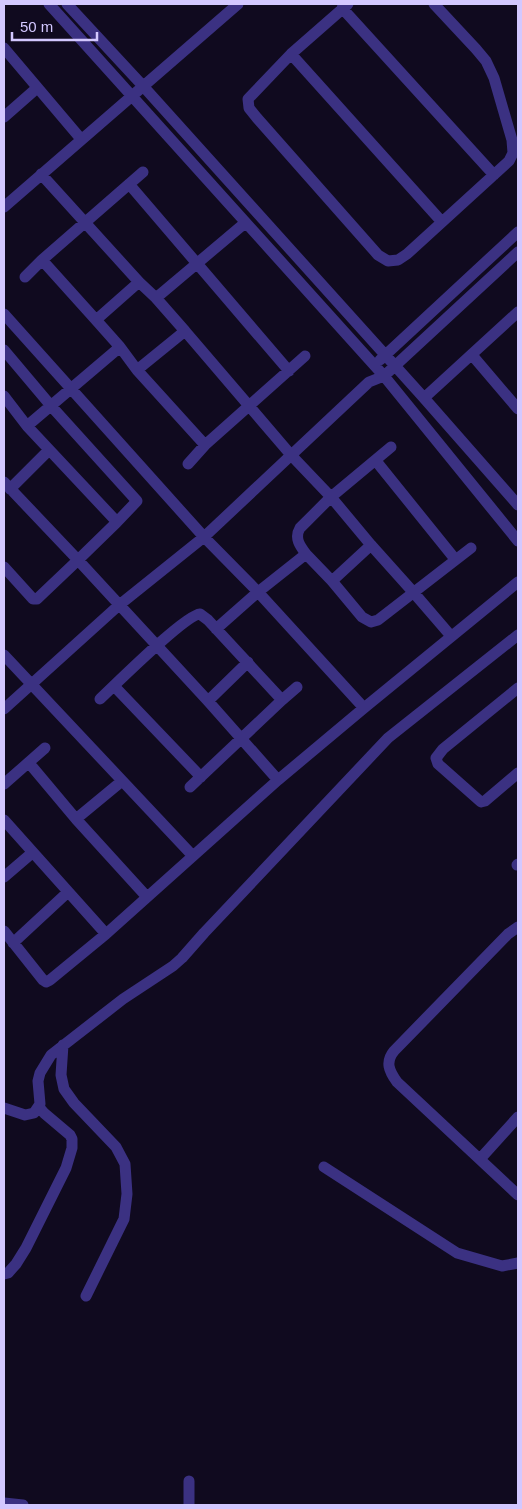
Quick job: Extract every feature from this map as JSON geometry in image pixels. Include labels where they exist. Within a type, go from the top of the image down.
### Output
[{"type":"street","points":[[49,4],[384,376],[518,541]]},
{"type":"street","points":[[67,4],[386,355],[518,505]]},
{"type":"street","points":[[4,207],[238,4]]},
{"type":"street","points":[[434,4],[486,61],[494,78],[514,153],[509,162],[494,176],[398,260],[388,261],[378,255],[249,108],[248,100],[291,54],[345,6],[494,176]]},
{"type":"street","points":[[4,48],[81,139]]},
{"type":"street","points":[[291,54],[442,222]]},
{"type":"street","points":[[4,117],[37,88]]},
{"type":"street","points":[[25,277],[143,172]]},
{"type":"street","points":[[41,174],[139,282],[156,298],[291,455],[331,497],[451,636]]},
{"type":"street","points":[[129,184],[289,371]]},
{"type":"street","points":[[156,298],[245,223]]},
{"type":"street","points":[[369,382],[375,366],[518,232]]},
{"type":"street","points":[[4,709],[118,606],[204,537],[369,382],[384,376],[518,252]]},
{"type":"street","points":[[42,260],[205,445]]},
{"type":"street","points":[[96,320],[139,282]]},
{"type":"street","points":[[424,398],[518,312]]},
{"type":"street","points":[[4,314],[204,537],[258,592],[364,708]]},
{"type":"street","points":[[137,370],[185,331]]},
{"type":"street","points":[[27,426],[52,407],[120,347]]},
{"type":"street","points":[[4,350],[52,407],[140,498],[37,599],[33,599],[28,595],[4,566]]},
{"type":"street","points":[[472,354],[518,410]]},
{"type":"street","points":[[188,464],[205,445],[306,356]]},
{"type":"street","points":[[4,396],[27,426],[116,522]]},
{"type":"street","points":[[391,448],[331,497],[305,522],[298,531],[299,544],[306,554],[332,580],[362,617],[371,622],[378,620],[471,548]]},
{"type":"street","points":[[49,450],[7,485],[208,701],[278,780]]},
{"type":"street","points":[[376,461],[456,559]]},
{"type":"street","points":[[332,580],[371,545]]},
{"type":"street","points":[[216,629],[258,592],[306,554]]},
{"type":"street","points":[[4,931],[46,982],[55,976],[106,934],[278,780],[518,582]]},
{"type":"street","points":[[100,699],[157,646],[194,615],[202,616],[216,629],[282,700]]},
{"type":"street","points":[[4,1108],[28,1115],[34,1113],[39,1107],[40,1073],[51,1055],[122,999],[173,966],[182,958],[388,738],[518,635]]},
{"type":"street","points":[[4,655],[30,685],[192,855]]},
{"type":"street","points":[[208,701],[248,662]]},
{"type":"street","points":[[114,686],[201,777]]},
{"type":"street","points":[[190,787],[297,688]]},
{"type":"street","points":[[518,688],[443,749],[436,758],[438,764],[481,802],[518,773]]},
{"type":"street","points":[[4,784],[45,748]]},
{"type":"street","points":[[29,763],[147,897]]},
{"type":"street","points":[[76,818],[122,781]]},
{"type":"street","points":[[4,820],[106,934]]},
{"type":"street","points":[[4,877],[32,853]]},
{"type":"street","points":[[13,943],[68,892]]},
{"type":"street","points":[[518,927],[508,934],[394,1051],[388,1061],[391,1075],[397,1082],[518,1195]]},
{"type":"street","points":[[63,1045],[61,1075],[64,1089],[74,1103],[116,1147],[125,1164],[127,1194],[124,1219],[86,1296]]},
{"type":"street","points":[[4,1274],[11,1270],[26,1248],[66,1168],[72,1148],[70,1135],[39,1107]]},
{"type":"street","points":[[480,1159],[518,1117]]},
{"type":"street","points":[[324,1167],[457,1253],[502,1266],[518,1263]]},
{"type":"street","points":[[189,1481],[189,1505]]},
{"type":"street","points":[[4,1503],[23,1505]]}]
